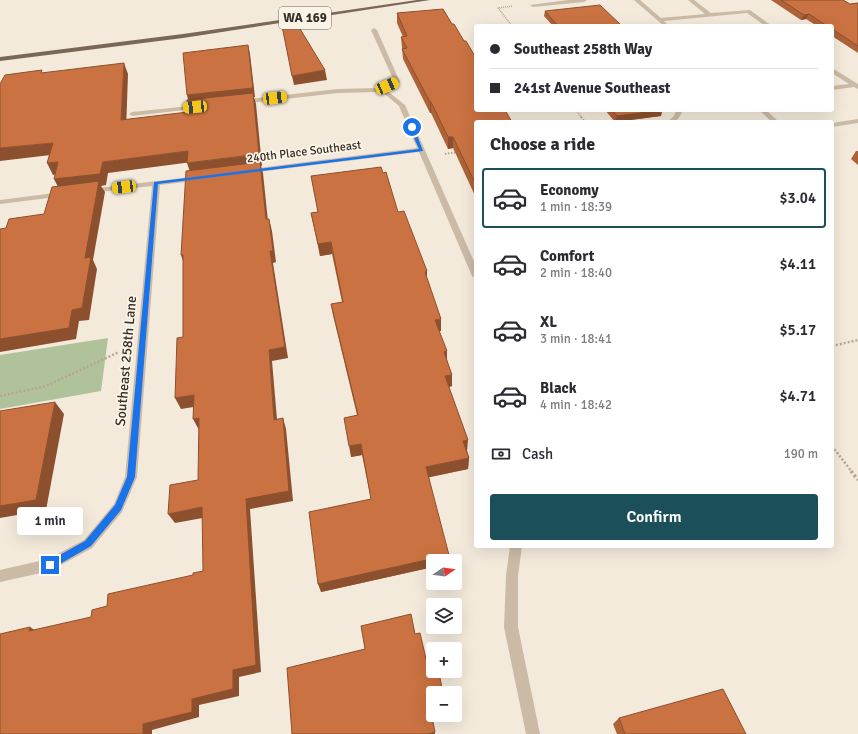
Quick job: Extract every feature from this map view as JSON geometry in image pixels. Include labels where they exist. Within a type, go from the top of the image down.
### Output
[{"type":"main road","name":"WA 169","points":[[0,59],[183,36],[427,0]]},
{"type":"street","points":[[533,5],[584,0]]},
{"type":"street","points":[[637,0],[665,24]]},
{"type":"street","points":[[691,0],[710,15]]},
{"type":"street","points":[[660,20],[748,11],[766,24]]},
{"type":"street","points":[[374,30],[397,82],[377,90]]},
{"type":"street","points":[[834,71],[857,86]]},
{"type":"street","points":[[834,88],[857,86]]},
{"type":"street","points":[[235,102],[338,90],[377,90],[388,94],[402,105],[474,271]]},
{"type":"street","points":[[132,114],[203,106]]},
{"type":"street","points":[[673,120],[679,112]]},
{"type":"street","points":[[764,112],[774,120]]},
{"type":"street","points":[[834,125],[858,121]]},
{"type":"street","name":"240th Place Southeast","points":[[242,172],[423,153]]},
{"type":"street","points":[[86,192],[210,176]]},
{"type":"street","name":"Southeast 258th Lane","points":[[0,576],[50,565],[88,544],[118,508],[131,477],[156,183]]},
{"type":"street","points":[[0,202],[70,194]]},
{"type":"street","points":[[516,548],[512,576],[512,627],[533,734]]},
{"type":"path","points":[[510,24],[498,8],[533,5]]},
{"type":"path","points":[[423,153],[461,152]]},
{"type":"path","points":[[834,346],[858,340]]},
{"type":"path","points":[[0,396],[46,386],[142,342]]},
{"type":"path","points":[[834,449],[858,480]]},
{"type":"green space","points":[[108,338],[101,391],[0,409],[0,355]]},
{"type":"building","points":[[781,0],[843,0],[850,4],[858,3],[858,46],[834,30],[834,24],[824,24],[809,14],[804,15]]},
{"type":"building","points":[[600,5],[620,24],[556,24],[545,11]]},
{"type":"building","points":[[443,9],[474,55],[474,112],[506,112],[511,120],[474,120],[474,181],[453,137],[448,137],[402,49],[407,48],[401,37],[407,36],[397,13]]},
{"type":"building","points":[[291,14],[325,70],[292,76],[280,16]]},
{"type":"building","points":[[248,45],[253,88],[187,95],[183,53]]},
{"type":"building","points":[[124,63],[121,120],[188,112],[187,100],[253,93],[259,154],[187,163],[188,151],[103,162],[100,174],[54,179],[58,162],[47,163],[53,143],[0,148],[0,84],[5,75],[42,70],[41,73]]},
{"type":"building","points":[[614,112],[647,112],[617,116]]},
{"type":"building","points":[[260,162],[266,219],[269,219],[273,251],[270,251],[285,347],[269,350],[274,420],[283,418],[289,491],[246,499],[256,665],[233,670],[233,689],[192,699],[192,712],[143,724],[143,734],[0,734],[0,634],[30,627],[29,631],[91,617],[92,610],[107,606],[108,594],[193,575],[193,573],[203,571],[202,507],[168,514],[170,485],[198,480],[199,418],[193,419],[194,395],[175,398],[177,338],[183,337],[183,255],[181,255],[186,171]]},
{"type":"building","points":[[381,167],[383,173],[386,172],[398,212],[404,211],[427,271],[425,272],[441,319],[435,320],[447,351],[444,352],[452,375],[445,376],[468,440],[463,441],[469,458],[426,467],[449,554],[426,554],[426,560],[318,584],[309,512],[371,499],[361,444],[349,446],[344,418],[358,415],[331,304],[343,302],[331,242],[318,244],[311,213],[318,212],[311,176]]},
{"type":"building","points":[[99,181],[85,258],[91,257],[82,308],[72,310],[69,328],[0,339],[0,229],[6,228],[9,219],[44,214],[52,187]]},
{"type":"building","points":[[55,402],[36,500],[0,506],[0,411]]},
{"type":"building","points":[[411,614],[415,634],[420,633],[426,659],[426,678],[440,678],[442,686],[426,686],[426,722],[433,722],[435,732],[428,734],[292,734],[287,668],[365,649],[361,626]]},
{"type":"building","points":[[723,689],[746,734],[625,734],[619,718]]},
{"type":"route","points":[[50,565],[88,544],[118,508],[131,477],[156,183],[421,150],[412,127]]}]
